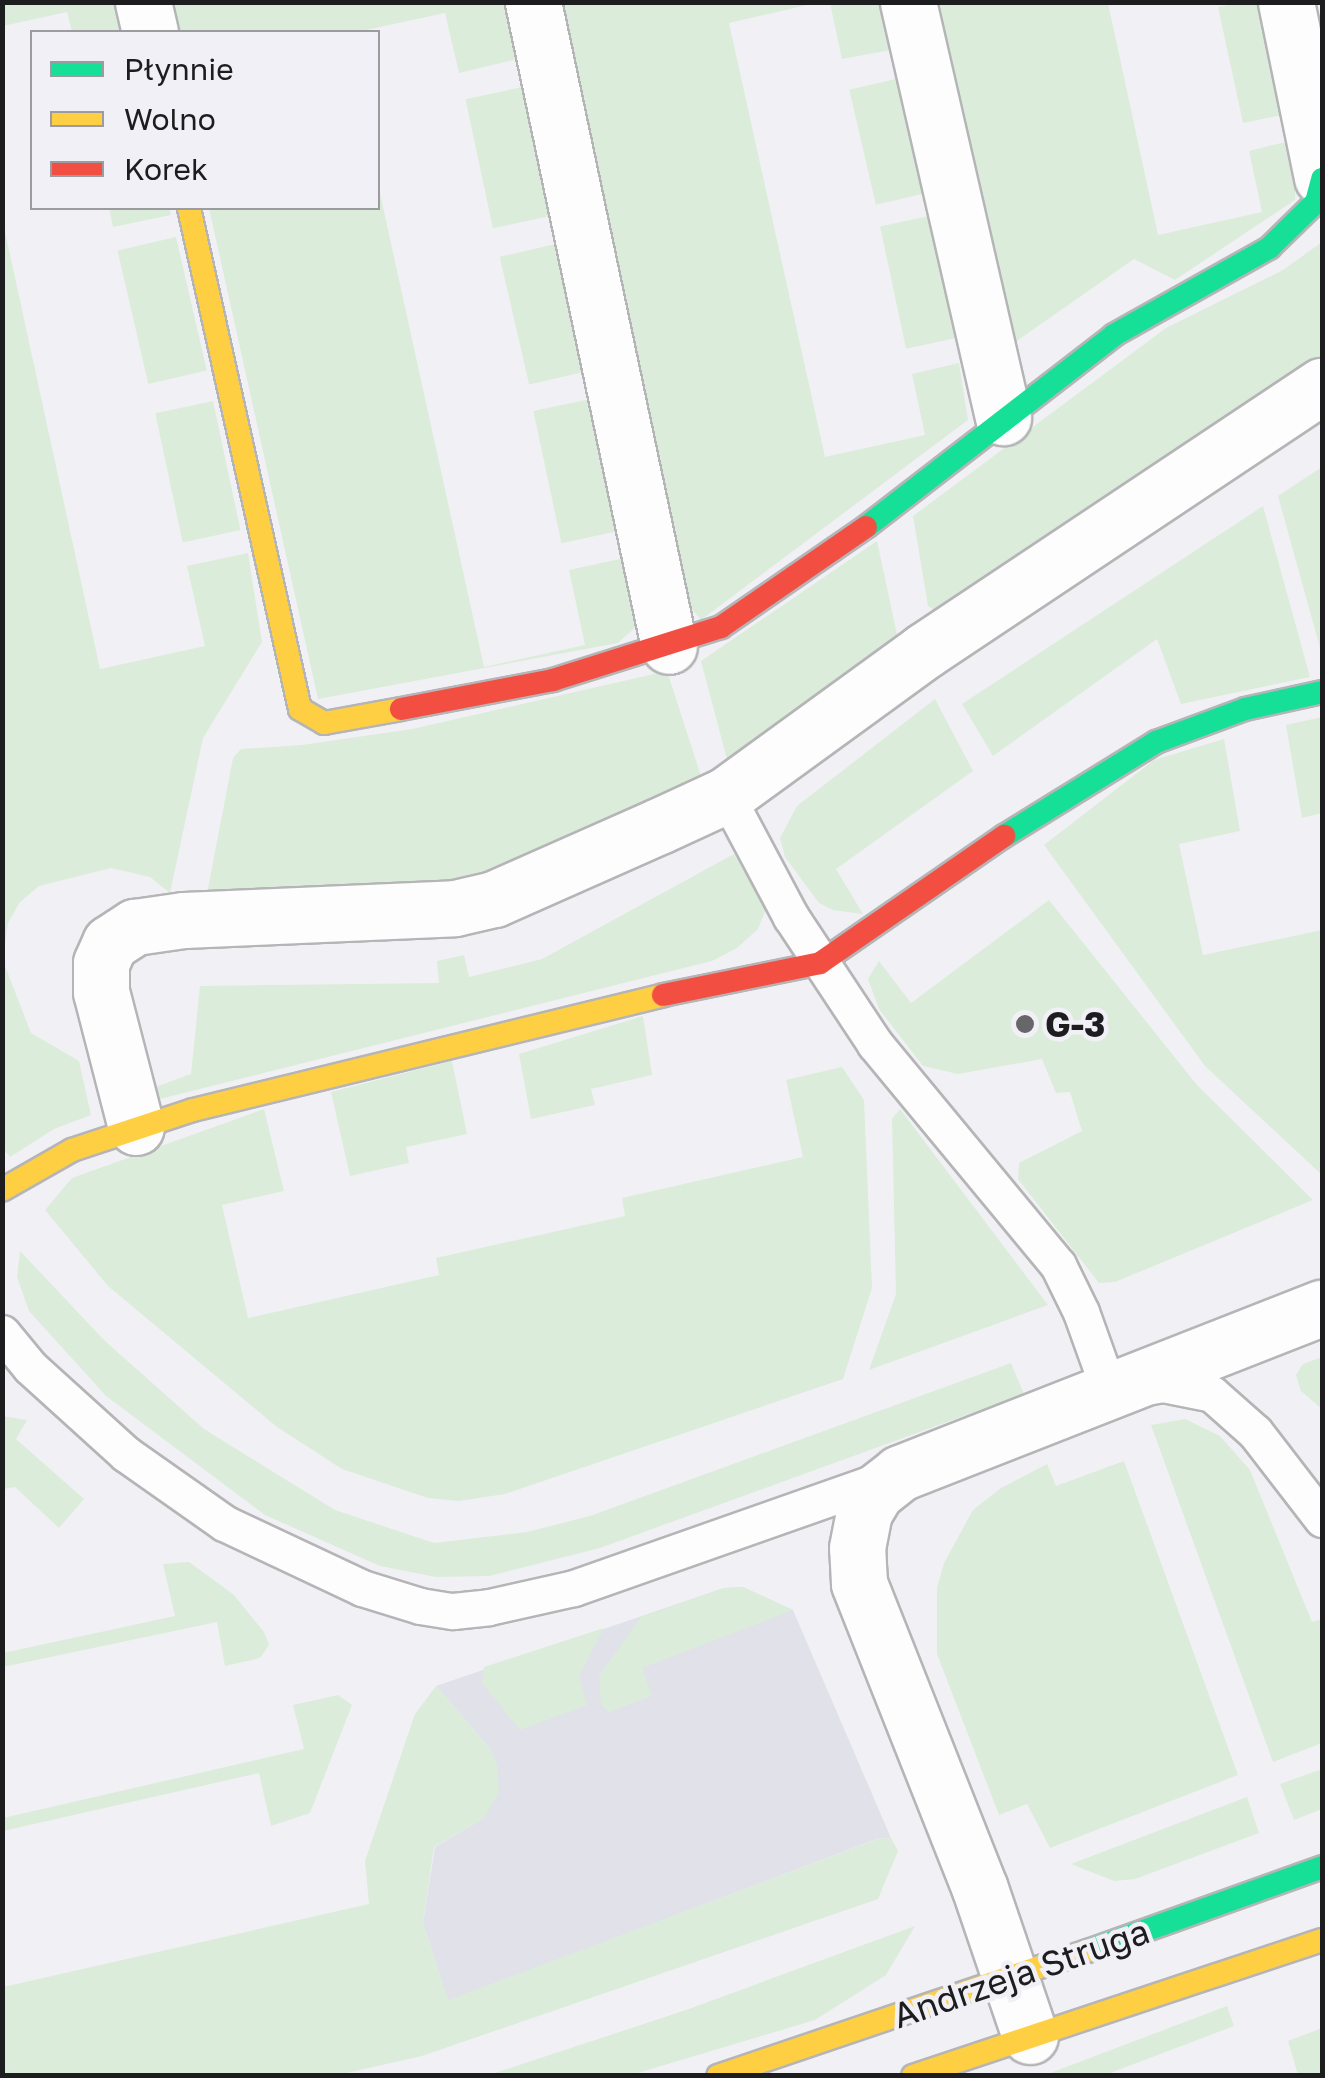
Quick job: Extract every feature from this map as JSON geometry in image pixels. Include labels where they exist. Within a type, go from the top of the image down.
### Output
[{"type":"street","points":[[143,2],[150,30]]},
{"type":"street","points":[[533,2],[669,646]]},
{"type":"street","points":[[908,2],[1004,417]]},
{"type":"street","points":[[189,210],[300,709],[324,722],[380,715],[553,680],[721,628],[890,510],[1004,417],[1129,325],[1269,248],[1316,202],[1322,178],[1286,2]]},
{"type":"street","points":[[136,1127],[101,992],[101,963],[110,943],[135,927],[184,920],[455,908],[494,899],[726,795],[924,651],[1322,386]]},
{"type":"street","points":[[2,1190],[72,1150],[136,1127],[482,1038],[820,963],[1012,831],[1156,742],[1246,708],[1322,692]]},
{"type":"street","points":[[1019,2040],[1009,1976],[859,1583],[857,1548],[864,1512],[876,1492],[900,1472],[1322,1308]]},
{"type":"street","name":"Andrzeja Struga","points":[[718,2076],[1322,1866]]},
{"type":"street","name":"Andrzeja Struga","points":[[913,2076],[1322,1940]]},
{"type":"lane","points":[[726,795],[766,873],[875,1044],[1058,1265],[1081,1312],[1110,1393],[1163,1384],[1212,1394],[1256,1432],[1322,1519]]},
{"type":"lane","points":[[2,1333],[16,1370],[224,1523],[362,1588],[437,1609],[489,1607],[574,1588],[900,1472]]},
{"type":"lane","points":[[825,1499],[859,1583]]},
{"type":"lane","points":[[989,2076],[1019,2040]]},
{"type":"shaded area","points":[[743,1587],[793,1610],[891,1838],[877,1839],[448,2001],[423,1923],[435,1847],[484,1818],[491,1750],[436,1686],[724,1588]]},
{"type":"green space","points":[[2,3],[123,3],[130,30],[72,30],[67,12],[3,26]]},
{"type":"green space","points":[[163,3],[508,3],[522,58],[459,73],[445,13],[366,30],[170,30]]},
{"type":"green space","points":[[555,3],[816,3],[729,23],[825,457],[925,435],[912,374],[959,363],[968,420],[701,620],[686,602]]},
{"type":"green space","points":[[830,3],[880,3],[891,50],[842,59]]},
{"type":"green space","points":[[930,3],[1108,3],[1158,235],[1262,212],[1249,151],[1298,139],[1295,200],[1175,280],[1134,259],[1004,350]]},
{"type":"green space","points":[[1267,3],[1292,113],[1243,123],[1218,7]]},
{"type":"green space","points":[[900,78],[927,193],[876,205],[849,90]]},
{"type":"green space","points":[[532,85],[559,214],[493,228],[465,99]]},
{"type":"green space","points":[[380,193],[484,667],[585,645],[569,570],[629,557],[639,624],[618,643],[318,699],[209,210],[380,210]]},
{"type":"green space","points":[[109,210],[170,210],[171,215],[113,227]]},
{"type":"green space","points":[[929,216],[955,338],[906,349],[880,226]]},
{"type":"green space","points":[[3,222],[100,669],[205,646],[187,566],[248,553],[262,642],[203,738],[170,893],[150,877],[111,868],[39,886],[20,902],[8,923],[3,957]]},
{"type":"green space","points":[[176,237],[207,370],[148,384],[118,250]]},
{"type":"green space","points":[[564,242],[593,370],[529,384],[500,257]]},
{"type":"green space","points":[[1322,242],[1322,357],[941,615],[928,606],[913,516],[1166,328],[1283,270]]},
{"type":"green space","points":[[595,398],[623,530],[561,543],[533,411]]},
{"type":"green space","points":[[213,401],[240,530],[183,542],[155,413]]},
{"type":"green space","points":[[1322,467],[1322,655],[1278,496]]},
{"type":"green space","points":[[1263,506],[1310,677],[1181,704],[1157,639],[993,756],[962,704]]},
{"type":"green space","points":[[877,541],[899,644],[729,767],[701,661]]},
{"type":"green space","points":[[667,671],[702,779],[450,892],[206,899],[233,758],[241,749],[302,745],[412,729]]},
{"type":"green space","points":[[935,699],[973,771],[836,869],[863,914],[833,910],[819,903],[785,857],[780,838],[797,806]]},
{"type":"green space","points":[[1322,717],[1322,813],[1302,818],[1286,725]]},
{"type":"green space","points":[[1224,739],[1240,831],[1179,844],[1203,955],[1322,930],[1322,1175],[1205,1066],[1044,845],[1154,760]]},
{"type":"green space","points":[[734,854],[766,909],[758,929],[737,948],[712,961],[152,1101],[136,1094],[191,1074],[200,986],[439,983],[437,961],[464,955],[469,977],[542,959]]},
{"type":"green space","points":[[1049,900],[1197,1085],[1313,1200],[1115,1282],[1099,1283],[1018,1179],[1019,1163],[1082,1131],[1070,1092],[1056,1093],[1042,1059],[958,1074],[923,1066],[879,1009],[868,979],[879,961],[911,1003]]},
{"type":"green space","points":[[2,958],[31,1033],[79,1061],[91,1115],[54,1129],[10,1157],[2,1147]]},
{"type":"green space","points":[[643,1016],[652,1075],[591,1089],[595,1105],[531,1119],[519,1054]]},
{"type":"green space","points":[[452,1061],[467,1134],[406,1147],[409,1163],[350,1176],[331,1092]]},
{"type":"green space","points":[[842,1067],[864,1100],[872,1288],[843,1379],[505,1494],[459,1501],[428,1498],[342,1469],[277,1427],[108,1286],[45,1210],[72,1178],[264,1109],[284,1191],[222,1205],[248,1318],[439,1275],[436,1258],[625,1216],[622,1198],[803,1157],[786,1080]]},
{"type":"green space","points":[[900,1109],[1048,1305],[869,1370],[896,1294],[892,1119]]},
{"type":"green space","points":[[20,1251],[105,1341],[204,1429],[335,1510],[434,1543],[527,1532],[590,1516],[1011,1363],[1024,1394],[600,1548],[489,1576],[436,1577],[380,1566],[265,1515],[106,1396],[29,1311],[17,1277]]},
{"type":"green space","points":[[1322,1357],[1322,1409],[1301,1391],[1296,1375],[1303,1364]]},
{"type":"green space","points":[[2,1416],[27,1420],[16,1439],[84,1499],[59,1528],[15,1487],[3,1489]]},
{"type":"green space","points":[[1185,1419],[1220,1436],[1250,1470],[1312,1622],[1322,1619],[1322,1743],[1273,1762],[1151,1425]]},
{"type":"green space","points":[[1124,1461],[1238,1775],[1050,1848],[1027,1804],[999,1815],[937,1654],[937,1588],[944,1563],[973,1510],[1001,1488],[1047,1464],[1056,1486]]},
{"type":"green space","points":[[189,1562],[234,1595],[264,1632],[269,1645],[260,1658],[225,1666],[217,1622],[3,1667],[3,1653],[175,1616],[163,1564]]},
{"type":"green space","points":[[743,1587],[793,1610],[642,1668],[652,1696],[609,1712],[601,1704],[599,1676],[641,1617],[724,1588]]},
{"type":"green space","points":[[604,1628],[579,1676],[587,1705],[520,1730],[482,1683],[484,1667]]},
{"type":"green space","points":[[436,1686],[491,1750],[497,1765],[499,1792],[484,1818],[434,1847],[423,1923],[448,2000],[878,1839],[891,1838],[898,1851],[878,1899],[422,2056],[338,2075],[3,2075],[3,1987],[369,1904],[365,1861],[415,1714]]},
{"type":"green space","points":[[338,1695],[352,1705],[310,1813],[271,1826],[259,1773],[3,1831],[3,1818],[304,1749],[293,1705]]},
{"type":"green space","points":[[1322,1769],[1322,1809],[1294,1820],[1280,1784]]},
{"type":"green space","points":[[1247,1797],[1259,1833],[1135,1879],[1114,1881],[1071,1864]]},
{"type":"green space","points":[[915,1926],[886,1975],[815,2020],[631,2075],[486,2076],[686,2010]]},
{"type":"green space","points":[[1227,2006],[1234,2026],[1105,2075],[1045,2075]]},
{"type":"green space","points":[[1322,2028],[1322,2075],[1298,2075],[1288,2041]]},
{"type":"traffic: fast","points":[[866,527],[1114,335],[1269,248],[1316,202],[1322,179]]},
{"type":"traffic: fast","points":[[1004,836],[1156,742],[1245,709],[1322,692]]},
{"type":"traffic: fast","points":[[1088,1951],[1322,1867]]},
{"type":"traffic: slow","points":[[189,210],[300,709],[324,723],[401,709]]},
{"type":"traffic: slow","points":[[2,1190],[72,1150],[193,1110],[663,995]]},
{"type":"traffic: slow","points":[[913,2076],[1322,1940]]},
{"type":"traffic: slow","points":[[718,2076],[1088,1951]]},
{"type":"traffic: jam","points":[[401,709],[553,680],[721,627],[866,527]]},
{"type":"traffic: jam","points":[[663,995],[820,963],[1004,836]]},
{"type":"place","name":"G-3","points":[[1025,1024]]}]
